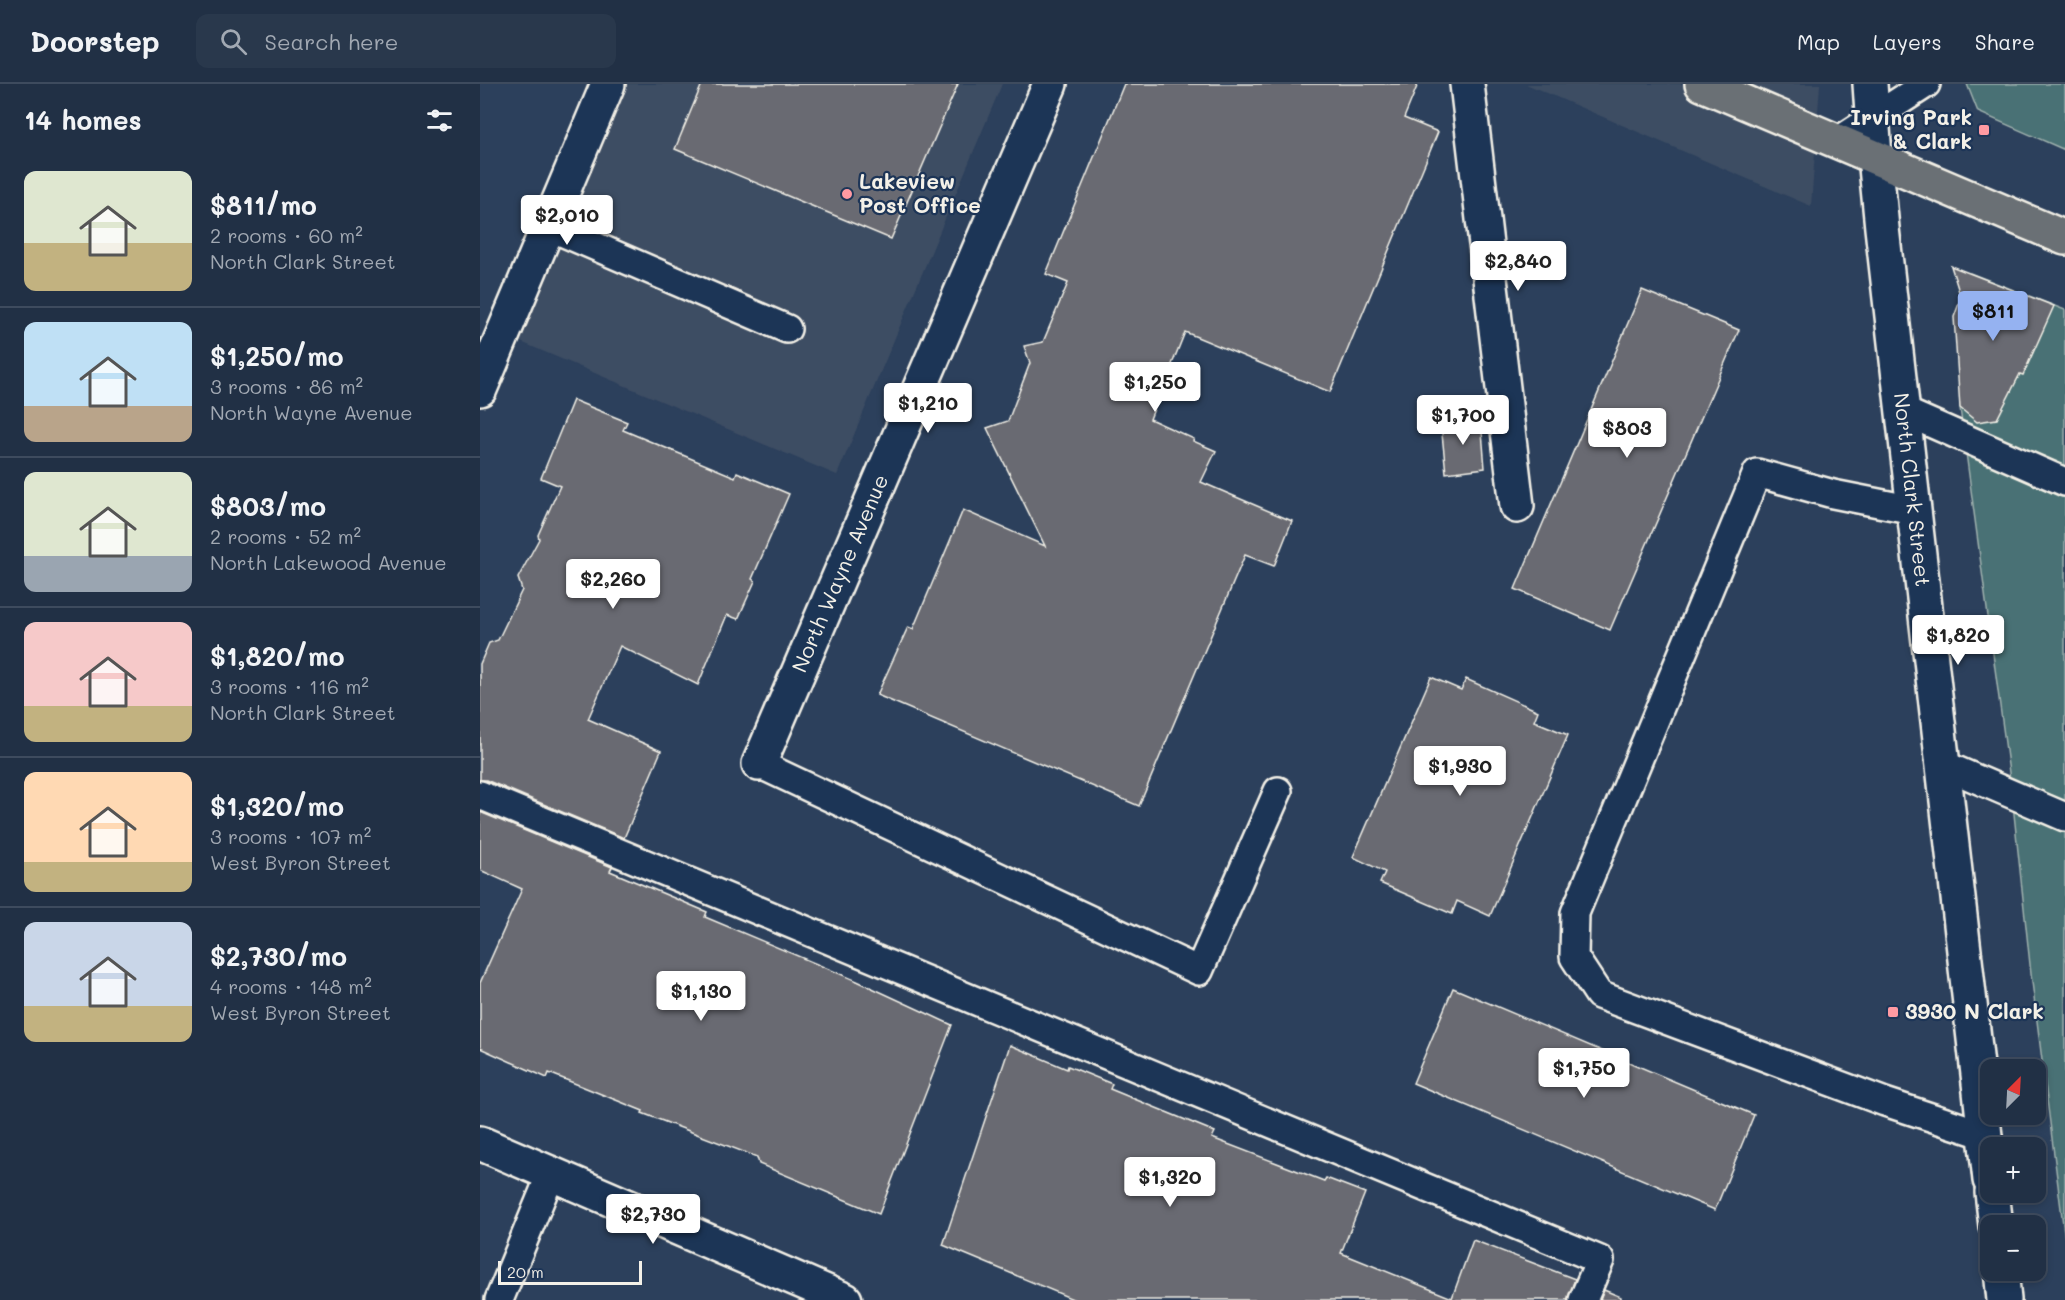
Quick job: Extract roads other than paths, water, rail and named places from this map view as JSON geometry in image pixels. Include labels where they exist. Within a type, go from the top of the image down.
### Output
[{"type":"main road","points":[[1702,84],[2065,238]]},
{"type":"street","points":[[480,389],[608,84]]},
{"type":"street","name":"North Wayne Avenue","points":[[759,764],[1050,84]]},
{"type":"street","points":[[1467,84],[1517,506]]},
{"type":"street","name":"North Clark Street","points":[[1870,84],[1875,157],[1985,1135]]},
{"type":"street","points":[[480,1143],[845,1300]]},
{"type":"street","points":[[2002,1281],[2004,1300]]},
{"type":"lane","points":[[1838,141],[1926,84]]},
{"type":"lane","points":[[548,226],[787,329]]},
{"type":"lane","points":[[1903,411],[2065,482]]},
{"type":"lane","points":[[1914,510],[1833,494],[1757,473],[1575,913],[1574,957],[1599,995],[1886,1102],[1985,1135]]},
{"type":"lane","points":[[759,764],[1199,971],[1278,791]]},
{"type":"lane","points":[[1944,765],[2065,817]]},
{"type":"lane","points":[[480,795],[1600,1260],[1583,1300]]},
{"type":"lane","points":[[499,1300],[551,1174]]},
{"type":"place","name":"Irving Park & Clark","points":[[1984,130]]},
{"type":"place","name":"Lakeview Post Office","points":[[847,194]]},
{"type":"place","name":"3930 N Clark","points":[[1893,1012]]}]
